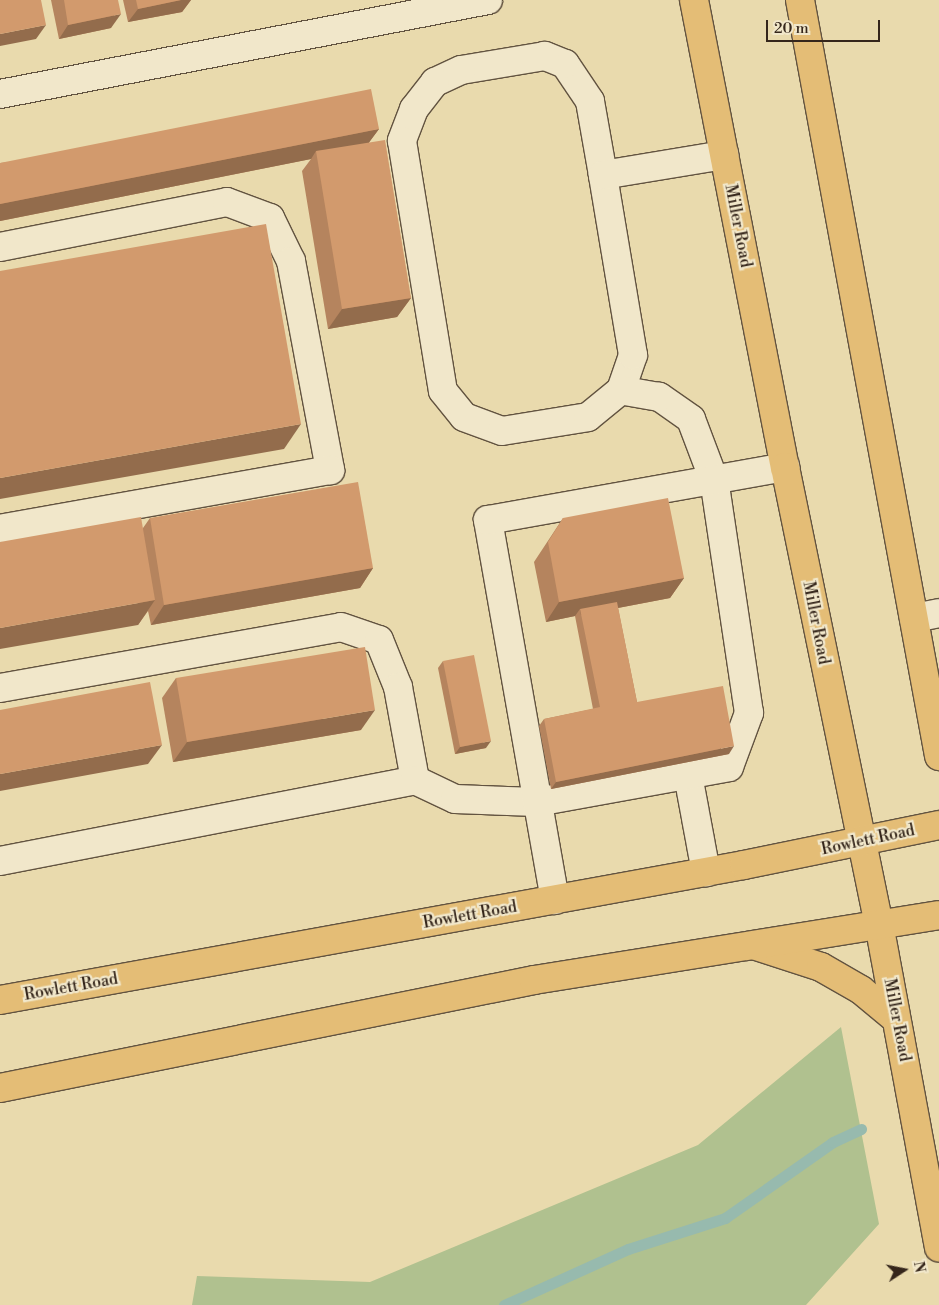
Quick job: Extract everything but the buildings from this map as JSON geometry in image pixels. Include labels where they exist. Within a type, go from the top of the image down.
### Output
[{"type":"main road","name":"Miller Road","points":[[694,0],[859,842],[878,924],[939,1246]]},
{"type":"main road","points":[[800,0],[926,616],[939,756]]},
{"type":"main road","name":"Rowlett Road","points":[[0,1000],[706,872],[939,825]]},
{"type":"main road","points":[[0,1088],[534,980],[939,914]]},
{"type":"main road","points":[[750,944],[821,967],[861,990],[896,1019]]},
{"type":"lane","points":[[0,94],[488,0]]},
{"type":"lane","points":[[545,56],[566,64],[590,101],[603,175],[633,355],[620,390],[588,417],[502,431],[464,417],[443,391],[402,141],[414,109],[435,82],[462,70],[545,56]]},
{"type":"lane","points":[[603,175],[724,155]]},
{"type":"lane","points":[[0,247],[227,202],[270,218],[292,261],[330,470],[0,529]]},
{"type":"lane","points":[[0,860],[415,780],[456,799],[537,802],[729,767],[749,713],[714,480],[691,419],[659,397],[620,390]]},
{"type":"lane","points":[[555,900],[488,520],[785,467]]},
{"type":"lane","points":[[0,688],[341,627],[379,640],[398,687],[415,780]]},
{"type":"lane","points":[[688,775],[706,872]]},
{"type":"green space","points":[[841,1027],[879,1224],[806,1305],[192,1305],[197,1276],[370,1282],[698,1145]]},
{"type":"waterway","points":[[504,1305],[628,1249],[725,1218],[833,1142],[861,1129]]}]
